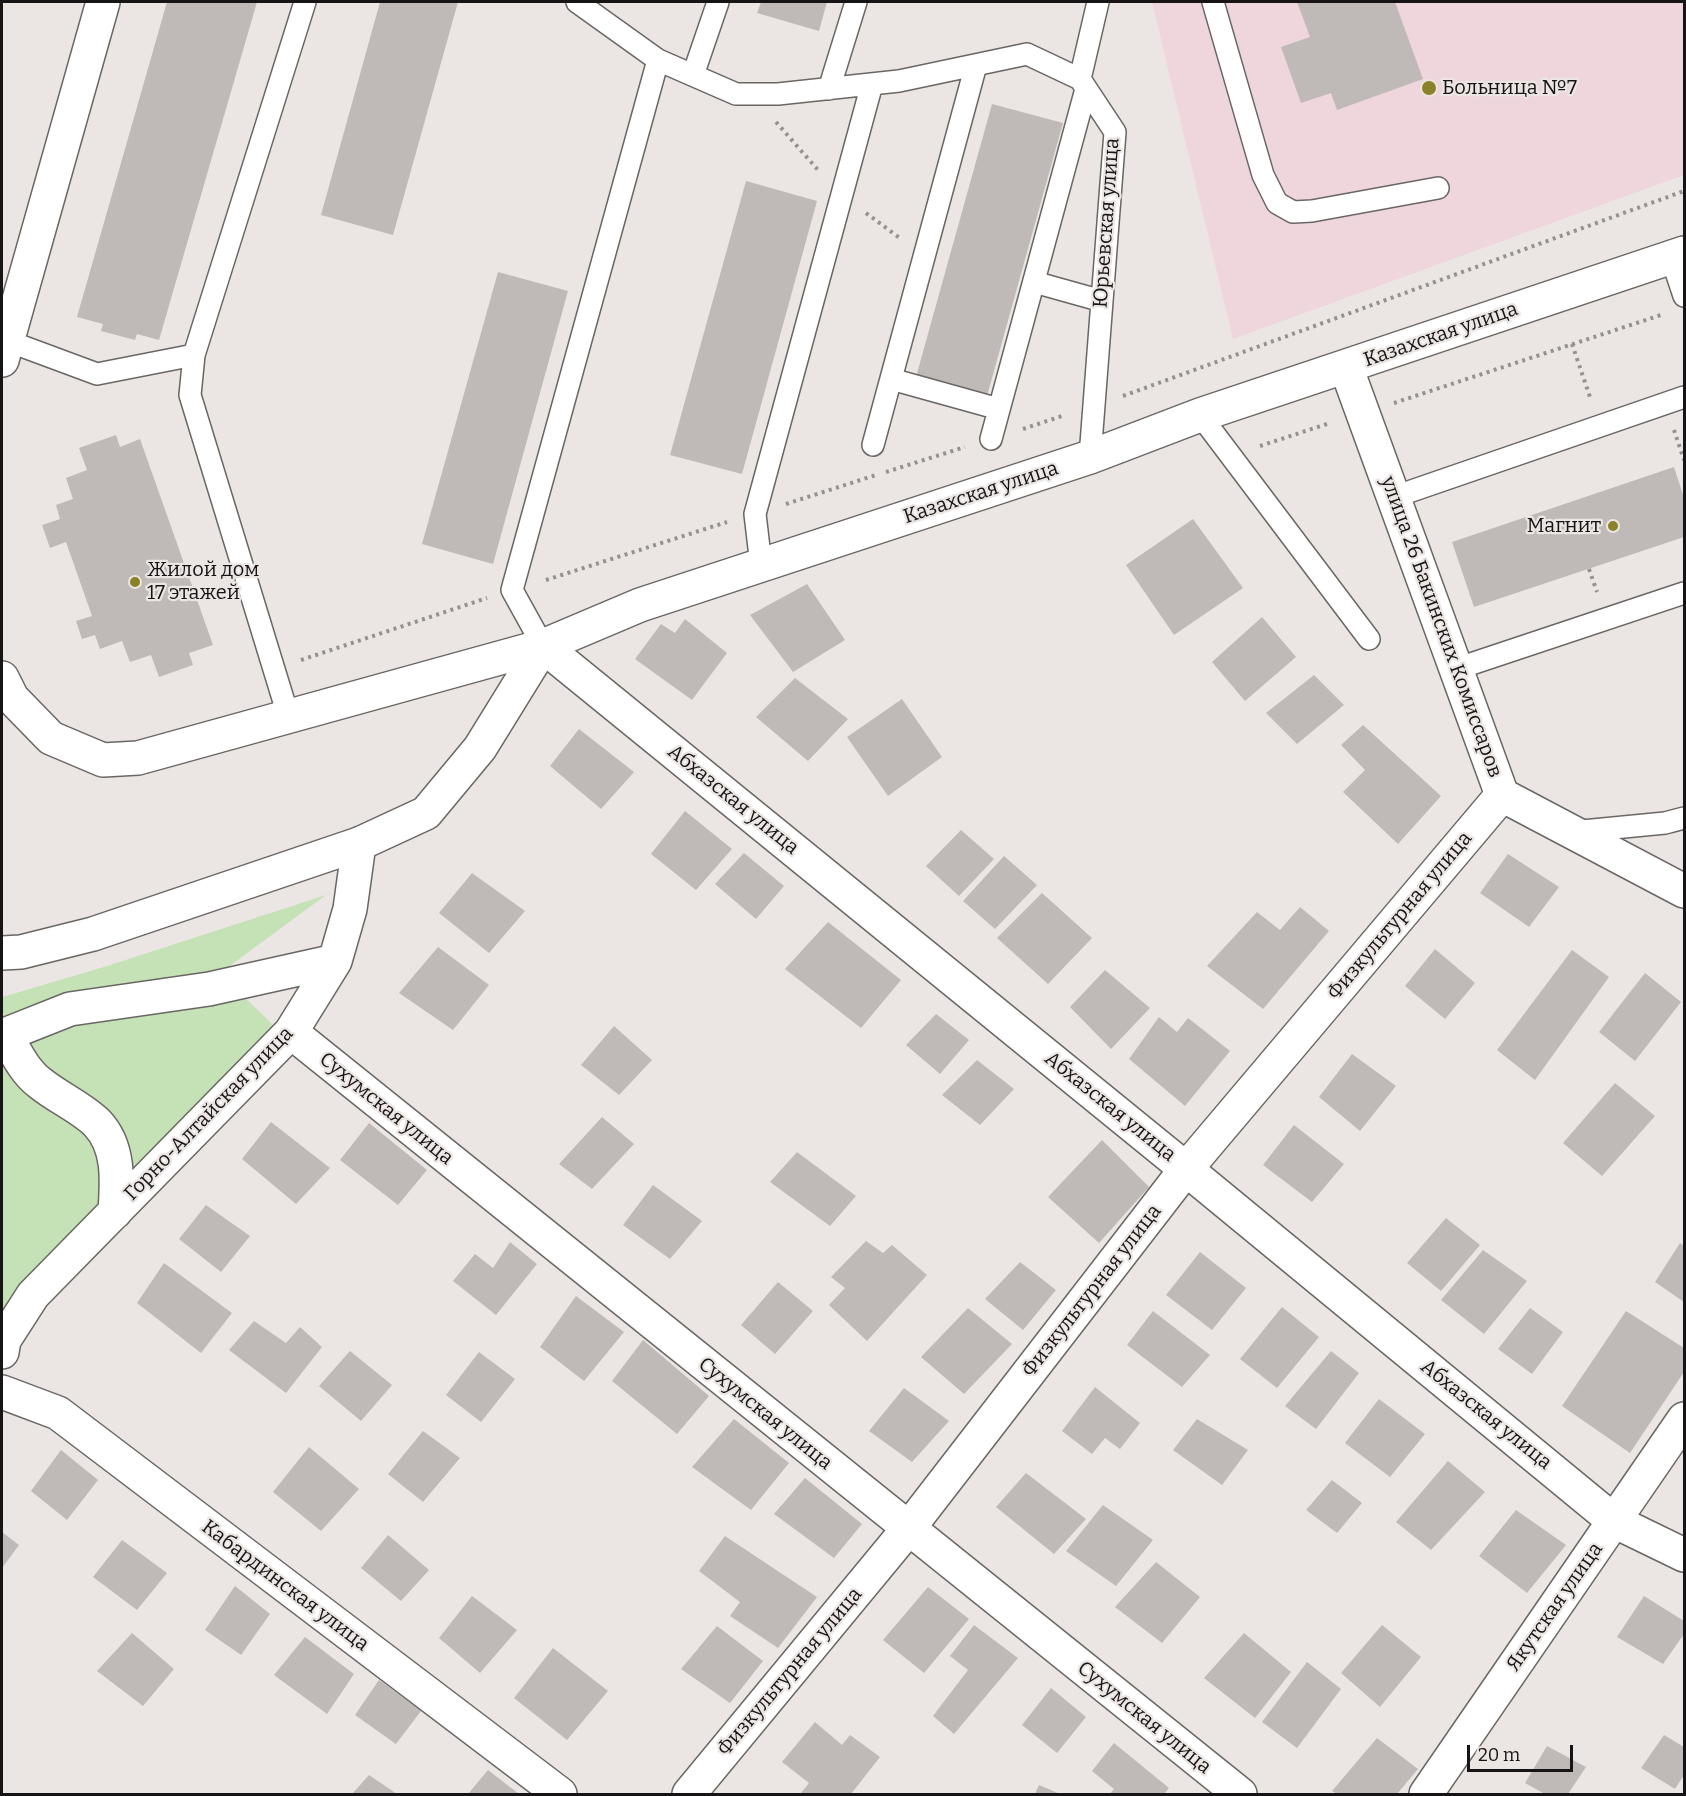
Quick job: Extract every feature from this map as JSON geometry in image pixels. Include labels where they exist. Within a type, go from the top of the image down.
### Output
[{"type":"street","points":[[4,351],[103,2]]},
{"type":"street","name":"Казахская улица","points":[[2,678],[12,698],[51,738],[103,760],[138,758],[543,646],[640,605],[1090,457],[1200,414],[1678,255]]},
{"type":"street","name":"улица 26 Бакинских Комиссаров","points":[[1346,367],[1502,795],[1684,891]]},
{"type":"street","points":[[2,953],[21,952],[93,934],[359,844],[426,813],[480,748],[543,646]]},
{"type":"street","name":"Абхазская улица","points":[[543,646],[1186,1169],[1614,1521],[1684,1555]]},
{"type":"street","name":"Физкультурная улица","points":[[689,1794],[908,1529],[1186,1169],[1502,795]]},
{"type":"street","name":"Горно-Алтайская улица","points":[[2,1352],[4,1340],[33,1295],[291,1032],[336,961],[351,909],[359,844]]},
{"type":"street","points":[[115,1212],[118,1178],[112,1146],[97,1124],[38,1082],[3,1035],[70,1009],[209,989],[336,961]]},
{"type":"street","name":"Сухумская улица","points":[[291,1032],[1240,1794]]},
{"type":"street","name":"Кабардинская улица","points":[[2,1392],[58,1413],[560,1794]]},
{"type":"street","name":"Якутская улица","points":[[1426,1794],[1684,1419]]},
{"type":"lane","points":[[288,715],[190,395],[194,355],[305,2]]},
{"type":"lane","points":[[577,2],[658,60],[736,94],[778,94],[899,81],[1027,54],[1083,84]]},
{"type":"lane","points":[[693,75],[718,2]]},
{"type":"lane","points":[[829,89],[856,2]]},
{"type":"lane","points":[[992,439],[1083,84],[1098,2]]},
{"type":"lane","points":[[1213,2],[1263,174],[1277,203],[1293,212],[1312,211],[1438,188]]},
{"type":"lane","points":[[543,646],[512,590],[658,60]]},
{"type":"lane","points":[[873,446],[976,65]]},
{"type":"lane","points":[[761,565],[754,514],[872,84]]},
{"type":"lane","name":"Юрьевская улица","points":[[1083,84],[1115,132],[1090,457]]},
{"type":"lane","points":[[1678,255],[1679,303]]},
{"type":"lane","points":[[1034,282],[1102,301]]},
{"type":"lane","points":[[4,351],[97,374],[194,355]]},
{"type":"lane","points":[[891,379],[999,409]]},
{"type":"lane","points":[[1394,497],[1684,398]]},
{"type":"lane","points":[[1200,414],[1369,639]]},
{"type":"lane","points":[[1456,669],[1684,593]]},
{"type":"lane","points":[[1572,832],[1665,823],[1684,818]]},
{"type":"path","points":[[1230,456],[1572,344],[1679,303]]},
{"type":"path","points":[[1572,344],[1600,426]]},
{"type":"path","points":[[1589,569],[1599,595]]},
{"type":"shaded area","name":"Больница №7","points":[[1152,2],[1684,2],[1684,175],[1233,339]]},
{"type":"green space","points":[[326,895],[220,973],[275,1027],[2,1315],[2,997],[104,967]]},
{"type":"building","points":[[167,2],[257,2],[159,340],[137,334],[135,340],[101,331],[103,324],[77,317]]},
{"type":"building","points":[[380,2],[458,2],[393,235],[321,215]]},
{"type":"building","points":[[761,2],[827,2],[819,31],[757,13]]},
{"type":"building","points":[[1297,2],[1395,2],[1423,79],[1337,110],[1331,93],[1301,103],[1281,47],[1310,37]]},
{"type":"building","points":[[992,104],[1063,123],[987,396],[916,377]]},
{"type":"building","points":[[746,181],[817,201],[742,474],[670,455]]},
{"type":"building","points":[[498,272],[568,291],[493,564],[422,544]]},
{"type":"building","name":"Жилой дом 17 этажей","points":[[116,435],[120,447],[140,439],[213,645],[189,653],[193,665],[159,677],[151,655],[130,662],[122,641],[100,649],[95,635],[82,639],[76,621],[92,616],[66,542],[50,548],[42,525],[60,519],[56,505],[73,499],[66,478],[87,470],[79,448]]},
{"type":"building","points":[[1674,467],[1684,498],[1684,537],[1474,607],[1452,542]]},
{"type":"building","points":[[1193,519],[1243,588],[1174,635],[1126,565]]},
{"type":"building","points":[[807,584],[845,640],[793,672],[750,615]]},
{"type":"building","points":[[1262,617],[1296,657],[1245,701],[1212,662]]},
{"type":"building","points":[[685,619],[727,653],[692,700],[635,659],[661,624],[675,633]]},
{"type":"building","points":[[1314,675],[1344,705],[1297,744],[1266,713]]},
{"type":"building","points":[[795,678],[848,719],[808,761],[756,717]]},
{"type":"building","points":[[902,699],[942,757],[888,796],[847,737]]},
{"type":"building","points":[[1363,725],[1441,796],[1398,844],[1343,792],[1365,770],[1341,745]]},
{"type":"building","points":[[579,729],[634,772],[601,809],[550,766]]},
{"type":"building","points":[[685,811],[732,849],[696,890],[651,854]]},
{"type":"building","points":[[961,830],[994,859],[959,896],[926,866]]},
{"type":"building","points":[[744,853],[784,886],[756,919],[715,884]]},
{"type":"building","points":[[1508,854],[1559,887],[1529,927],[1480,893]]},
{"type":"building","points":[[1004,856],[1037,885],[995,929],[963,901]]},
{"type":"building","points":[[472,873],[525,911],[489,953],[439,913]]},
{"type":"building","points":[[1042,893],[1092,938],[1048,984],[997,938]]},
{"type":"building","points":[[1300,907],[1329,931],[1263,1009],[1207,966],[1257,912],[1280,930]]},
{"type":"building","points":[[828,922],[901,980],[861,1028],[785,969]]},
{"type":"building","points":[[438,947],[489,985],[453,1030],[399,993]]},
{"type":"building","points":[[1435,949],[1475,983],[1445,1019],[1405,986]]},
{"type":"building","points":[[1572,950],[1609,977],[1535,1080],[1497,1050]]},
{"type":"building","points":[[1105,970],[1150,1008],[1111,1049],[1070,1007]]},
{"type":"building","points":[[1645,973],[1681,1002],[1635,1061],[1599,1032]]},
{"type":"building","points":[[936,1014],[969,1040],[940,1074],[906,1045]]},
{"type":"building","points":[[1159,1017],[1177,1032],[1188,1018],[1230,1051],[1185,1106],[1129,1059]]},
{"type":"building","points":[[614,1026],[652,1060],[619,1095],[581,1065]]},
{"type":"building","points":[[1352,1054],[1396,1086],[1360,1131],[1319,1097]]},
{"type":"building","points":[[977,1060],[1014,1089],[980,1125],[942,1095]]},
{"type":"building","points":[[1615,1083],[1655,1116],[1602,1176],[1563,1143]]},
{"type":"building","points":[[602,1117],[634,1144],[592,1189],[559,1164]]},
{"type":"building","points":[[271,1122],[330,1168],[296,1204],[242,1159]]},
{"type":"building","points":[[369,1123],[427,1170],[398,1205],[340,1160]]},
{"type":"building","points":[[1294,1125],[1344,1164],[1312,1202],[1263,1165]]},
{"type":"building","points":[[1102,1140],[1149,1187],[1099,1243],[1048,1197]]},
{"type":"building","points":[[797,1152],[856,1196],[830,1226],[770,1182]]},
{"type":"building","points":[[653,1185],[702,1221],[670,1259],[623,1225]]},
{"type":"building","points":[[206,1205],[250,1236],[221,1272],[179,1239]]},
{"type":"building","points":[[1446,1218],[1480,1245],[1441,1291],[1407,1263]]},
{"type":"building","points":[[866,1241],[883,1253],[892,1245],[927,1275],[867,1341],[829,1305],[845,1288],[831,1277]]},
{"type":"building","points":[[510,1242],[537,1264],[496,1315],[453,1281],[475,1254],[493,1268]]},
{"type":"building","points":[[1680,1243],[1684,1246],[1684,1302],[1655,1282]]},
{"type":"building","points":[[1483,1250],[1527,1281],[1484,1334],[1441,1300]]},
{"type":"building","points":[[1200,1252],[1246,1288],[1212,1330],[1166,1295]]},
{"type":"building","points":[[1020,1262],[1056,1290],[1023,1330],[985,1299]]},
{"type":"building","points":[[164,1263],[232,1313],[201,1353],[137,1303]]},
{"type":"building","points":[[778,1282],[813,1311],[775,1354],[741,1325]]},
{"type":"building","points":[[576,1296],[624,1332],[584,1381],[540,1347]]},
{"type":"building","points":[[1282,1307],[1319,1337],[1277,1388],[1240,1359]]},
{"type":"building","points":[[968,1308],[1012,1344],[964,1394],[921,1357]]},
{"type":"building","points":[[1530,1308],[1563,1332],[1532,1374],[1498,1349]]},
{"type":"building","points":[[1153,1311],[1210,1355],[1182,1387],[1127,1345]]},
{"type":"building","points":[[1626,1311],[1684,1348],[1684,1372],[1630,1453],[1562,1406]]},
{"type":"building","points":[[254,1321],[286,1343],[300,1327],[322,1347],[286,1393],[229,1350]]},
{"type":"building","points":[[643,1340],[709,1396],[677,1434],[612,1381]]},
{"type":"building","points":[[350,1351],[392,1385],[361,1421],[319,1386]]},
{"type":"building","points":[[1331,1351],[1359,1373],[1316,1429],[1285,1406]]},
{"type":"building","points":[[479,1352],[515,1379],[481,1422],[446,1395]]},
{"type":"building","points":[[1095,1387],[1140,1423],[1120,1449],[1105,1438],[1092,1454],[1062,1431]]},
{"type":"building","points":[[904,1388],[949,1421],[912,1462],[869,1431]]},
{"type":"building","points":[[1379,1399],[1425,1434],[1390,1477],[1345,1443]]},
{"type":"building","points":[[734,1419],[789,1463],[751,1510],[692,1467]]},
{"type":"building","points":[[1197,1419],[1248,1450],[1222,1485],[1173,1450]]},
{"type":"building","points":[[423,1431],[460,1458],[423,1502],[388,1474]]},
{"type":"building","points":[[309,1447],[359,1489],[321,1531],[273,1492]]},
{"type":"building","points":[[61,1450],[98,1480],[67,1520],[31,1491]]},
{"type":"building","points":[[1448,1461],[1485,1492],[1431,1550],[1396,1522]]},
{"type":"building","points":[[1026,1473],[1086,1519],[1054,1554],[996,1507]]},
{"type":"building","points":[[805,1478],[862,1524],[834,1558],[774,1514]]},
{"type":"building","points":[[1332,1480],[1362,1503],[1337,1533],[1306,1510]]},
{"type":"building","points":[[1103,1505],[1153,1540],[1116,1586],[1066,1551]]},
{"type":"building","points":[[1516,1510],[1566,1545],[1527,1593],[1479,1556]]},
{"type":"building","points":[[2,1532],[19,1545],[2,1568]]},
{"type":"building","points":[[388,1535],[429,1570],[401,1601],[361,1568]]},
{"type":"building","points":[[725,1536],[817,1597],[778,1648],[730,1616],[740,1602],[699,1571]]},
{"type":"building","points":[[122,1540],[167,1573],[137,1610],[93,1577]]},
{"type":"building","points":[[1156,1562],[1200,1597],[1162,1643],[1115,1607]]},
{"type":"building","points":[[235,1586],[270,1614],[241,1655],[205,1630]]},
{"type":"building","points":[[928,1587],[969,1619],[924,1673],[883,1640]]},
{"type":"building","points":[[472,1596],[517,1630],[480,1673],[439,1638]]},
{"type":"building","points":[[1644,1596],[1684,1621],[1684,1634],[1663,1664],[1617,1637]]},
{"type":"building","points":[[974,1625],[1018,1658],[954,1734],[933,1716],[968,1670],[950,1656]]},
{"type":"building","points":[[1382,1625],[1421,1657],[1380,1707],[1341,1673]]},
{"type":"building","points":[[717,1626],[763,1661],[730,1703],[681,1669]]},
{"type":"building","points":[[132,1633],[174,1669],[143,1706],[97,1671]]},
{"type":"building","points":[[1244,1633],[1291,1672],[1255,1718],[1204,1678]]},
{"type":"building","points":[[305,1637],[354,1674],[327,1714],[274,1675]]},
{"type":"building","points":[[553,1648],[608,1691],[567,1740],[514,1698]]},
{"type":"building","points":[[1307,1662],[1341,1689],[1297,1748],[1262,1722]]},
{"type":"building","points":[[379,1680],[421,1711],[396,1744],[355,1715]]},
{"type":"building","points":[[1051,1688],[1086,1717],[1057,1753],[1022,1725]]},
{"type":"building","points":[[815,1722],[842,1745],[850,1735],[880,1757],[851,1794],[800,1794],[809,1783],[782,1762]]},
{"type":"building","points":[[1664,1735],[1684,1747],[1684,1775],[1675,1789],[1641,1768]]},
{"type":"building","points":[[1377,1738],[1418,1769],[1397,1794],[1337,1794],[1332,1791]]},
{"type":"building","points":[[1114,1743],[1169,1788],[1164,1794],[1110,1794],[1114,1789],[1092,1771]]},
{"type":"building","points":[[1547,1746],[1586,1767],[1568,1794],[1545,1794],[1525,1783]]},
{"type":"building","points":[[488,1770],[519,1794],[468,1794]]},
{"type":"building","points":[[369,1775],[397,1794],[352,1794]]},
{"type":"building","points":[[1039,1785],[1060,1794],[1035,1794]]},
{"type":"place","name":"Больница №7","points":[[1429,88]]},
{"type":"place","name":"Магнит","points":[[1613,526]]},
{"type":"place","name":"Жилой дом 17 этажей","points":[[135,582]]}]
